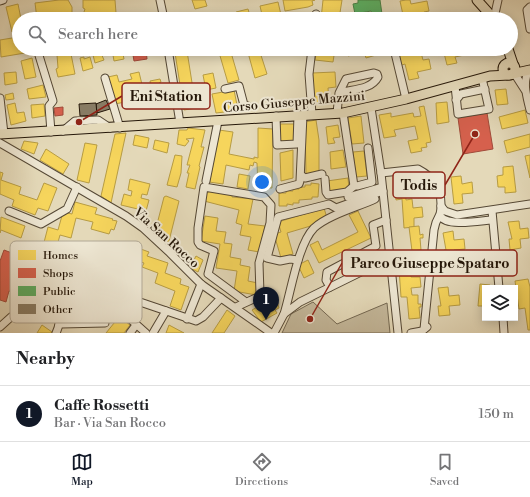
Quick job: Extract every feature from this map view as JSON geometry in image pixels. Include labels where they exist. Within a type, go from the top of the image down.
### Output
[{"type":"main road","points":[[477,0],[488,12]]},
{"type":"main road","points":[[505,56],[509,68]]},
{"type":"main road","points":[[508,56],[509,68]]},
{"type":"main road","name":"Corso Giuseppe Mazzini","points":[[2,134],[120,128],[276,116],[340,113],[406,100],[486,77],[509,68],[530,70]]},
{"type":"street","points":[[160,0],[163,12]]},
{"type":"street","points":[[496,12],[498,0]]},
{"type":"street","points":[[530,7],[527,10],[530,30]]},
{"type":"street","points":[[39,56],[53,101],[49,106],[51,132]]},
{"type":"street","points":[[169,56],[180,123]]},
{"type":"street","points":[[280,189],[299,184],[301,175],[304,115],[311,56]]},
{"type":"street","points":[[396,56],[406,100]]},
{"type":"street","points":[[509,68],[525,90]]},
{"type":"street","points":[[530,70],[526,75],[525,90],[530,110]]},
{"type":"street","points":[[340,93],[369,86],[375,83],[378,77],[377,74],[374,73],[346,80],[340,93],[340,113],[353,184]]},
{"type":"street","points":[[455,86],[458,114],[489,109],[485,89],[486,77]]},
{"type":"street","points":[[105,78],[120,128]]},
{"type":"street","points":[[225,89],[239,86],[244,104],[248,106]]},
{"type":"street","points":[[243,87],[248,106],[249,118]]},
{"type":"street","points":[[456,100],[461,94],[485,89]]},
{"type":"street","points":[[0,98],[2,134]]},
{"type":"street","points":[[371,108],[381,173],[398,333]]},
{"type":"street","points":[[276,116],[277,145],[281,145],[297,144],[304,115]]},
{"type":"street","points":[[218,121],[205,184],[198,236],[200,245],[214,251],[208,274],[246,302]]},
{"type":"street","name":"Via San Rocco","points":[[0,143],[113,208],[143,228],[200,284],[271,333]]},
{"type":"street","points":[[301,175],[305,178],[324,176],[326,192],[328,195],[347,192],[353,184],[372,182],[368,148]]},
{"type":"street","points":[[381,173],[418,169],[439,187],[441,217]]},
{"type":"street","points":[[205,184],[264,197],[271,205],[270,223],[259,263],[260,294],[258,297],[236,308]]},
{"type":"street","points":[[9,211],[41,224],[66,209],[77,187]]},
{"type":"street","points":[[348,197],[383,191]]},
{"type":"street","points":[[274,333],[284,314],[298,260],[314,228],[383,191]]},
{"type":"street","points":[[298,260],[290,259],[280,261],[267,258],[278,217],[329,204],[336,208],[383,191]]},
{"type":"street","points":[[441,206],[445,211],[457,215],[492,211],[496,208],[530,204]]},
{"type":"street","points":[[492,211],[491,220],[499,285]]},
{"type":"street","points":[[441,217],[456,222],[491,220]]},
{"type":"street","points":[[411,333],[425,329],[435,246],[435,222],[441,217]]},
{"type":"street","points":[[330,287],[326,280],[327,272],[376,246],[373,225],[386,220]]},
{"type":"street","points":[[284,314],[293,306],[365,270],[390,264]]},
{"type":"street","points":[[187,319],[200,284]]},
{"type":"street","points":[[142,303],[187,319],[199,320],[221,298]]},
{"type":"street","points":[[153,333],[166,311]]},
{"type":"street","points":[[503,321],[504,333]]},
{"type":"street","points":[[56,333],[61,324],[105,323]]},
{"type":"street","points":[[130,333],[136,325],[146,333]]},
{"type":"shaded area","points":[[313,302],[337,324],[387,303],[390,333],[282,333],[291,314]]},
{"type":"building: Homes","points":[[68,0],[72,7],[72,12],[36,12],[35,3]]},
{"type":"building: Homes","points":[[83,0],[115,0],[116,12],[84,12],[85,9],[83,8]]},
{"type":"building: Homes","points":[[192,0],[205,0],[207,6],[195,9]]},
{"type":"building: Homes","points":[[283,0],[315,0],[312,1],[313,5],[308,7],[285,11]]},
{"type":"building: Homes","points":[[323,0],[342,0],[340,12],[322,12]]},
{"type":"building: Homes","points":[[410,0],[411,4],[427,1],[429,11],[402,12],[400,1]]},
{"type":"building: Homes","points":[[278,2],[280,12],[261,12],[260,6]]},
{"type":"building: Homes","points":[[18,4],[20,12],[12,12],[12,32],[6,7]]},
{"type":"building: Homes","points":[[248,9],[249,12],[236,12]]},
{"type":"building: Homes","points":[[12,38],[12,55],[1,57],[0,40]]},
{"type":"building: Homes","points":[[57,56],[71,56],[75,74],[58,77],[56,69],[58,68]]},
{"type":"building: Homes","points":[[93,56],[102,56],[104,60],[95,63]]},
{"type":"building: Homes","points":[[113,56],[123,56],[124,59],[114,61]]},
{"type":"building: Homes","points":[[175,56],[188,56],[196,108],[184,110]]},
{"type":"building: Homes","points":[[220,56],[232,56],[239,80],[228,83]]},
{"type":"building: Homes","points":[[249,56],[261,56],[267,74],[255,78]]},
{"type":"building: Homes","points":[[316,56],[334,56],[333,62],[315,60]]},
{"type":"building: Homes","points":[[397,56],[422,56],[423,60],[429,59],[431,69],[417,72],[419,78],[409,80],[405,64],[399,66]]},
{"type":"building: Homes","points":[[445,56],[460,56],[455,57],[457,63],[447,65]]},
{"type":"building: Homes","points":[[84,57],[84,59],[90,57],[93,68],[83,71],[80,58]]},
{"type":"building: Homes","points":[[32,58],[36,77],[25,79],[21,61]]},
{"type":"building: Homes","points":[[16,72],[17,83],[5,85],[4,73]]},
{"type":"building: Homes","points":[[139,72],[145,97],[136,99],[134,92],[124,94],[126,102],[114,104],[108,77],[117,75],[119,82],[132,79],[130,74]]},
{"type":"building: Homes","points":[[335,72],[336,87],[328,88],[329,102],[314,103],[312,73]]},
{"type":"building: Homes","points":[[213,73],[216,88],[206,90],[203,75]]},
{"type":"building: Homes","points":[[160,79],[161,82],[159,83],[163,103],[154,104],[150,81]]},
{"type":"building: Homes","points":[[43,85],[46,97],[29,99],[27,89]]},
{"type":"building: Homes","points":[[506,89],[508,104],[497,105],[495,90]]},
{"type":"building: Homes","points":[[234,90],[237,105],[232,106],[233,111],[216,113],[212,94]]},
{"type":"building: Homes","points":[[13,93],[14,99],[6,100],[5,95]]},
{"type":"building: Homes","points":[[447,102],[449,122],[437,124],[436,103]]},
{"type":"building: Homes","points":[[15,103],[17,113],[24,112],[26,121],[11,125],[7,105]]},
{"type":"building: Homes","points":[[44,104],[45,116],[32,118],[31,105]]},
{"type":"building: Homes","points":[[424,106],[431,142],[426,143],[427,147],[421,148],[422,151],[411,153],[408,141],[418,139],[415,126],[394,130],[396,136],[384,138],[379,115],[391,113],[391,117],[413,113],[414,117],[421,116],[419,107]]},
{"type":"building: Homes","points":[[525,110],[528,123],[502,129],[499,117]]},
{"type":"building: Homes","points":[[361,116],[364,143],[352,144],[348,118]]},
{"type":"building: Homes","points":[[316,120],[319,140],[319,172],[306,174],[305,122]]},
{"type":"building: Homes","points":[[279,124],[296,124],[296,141],[280,142]]},
{"type":"building: Homes","points":[[338,125],[340,137],[333,138],[335,143],[328,144],[326,127]]},
{"type":"building: Homes","points":[[188,128],[205,130],[201,147],[204,147],[195,189],[186,187],[189,173],[187,173],[190,165],[187,165],[194,138],[186,139],[189,141],[185,146],[177,144],[179,130],[187,130]]},
{"type":"building: Homes","points":[[258,128],[273,129],[272,188],[258,188],[257,163],[254,162],[253,166],[250,165],[249,170],[226,165],[223,184],[209,182],[219,130],[233,132],[229,154],[254,159],[254,157],[258,158]]},
{"type":"building: Homes","points":[[126,133],[111,203],[101,196],[115,134]]},
{"type":"building: Homes","points":[[530,134],[530,147],[507,153],[504,141]]},
{"type":"building: Homes","points":[[135,135],[149,138],[147,148],[133,145]]},
{"type":"building: Homes","points":[[155,140],[169,143],[167,153],[153,149]]},
{"type":"building: Homes","points":[[24,141],[38,143],[34,154],[21,149]]},
{"type":"building: Homes","points":[[85,143],[97,145],[89,183],[77,180]]},
{"type":"building: Homes","points":[[46,149],[69,164],[63,174],[40,160]]},
{"type":"building: Homes","points":[[293,150],[293,178],[281,181],[280,153]]},
{"type":"building: Homes","points":[[343,150],[346,167],[331,169],[330,152]]},
{"type":"building: Homes","points":[[364,151],[367,176],[356,177],[353,152]]},
{"type":"building: Homes","points":[[175,155],[182,156],[181,173],[177,187],[167,185]]},
{"type":"building: Homes","points":[[530,155],[530,178],[525,156]]},
{"type":"building: Homes","points":[[513,166],[516,192],[505,193],[505,187],[498,187],[497,176],[503,175],[503,167]]},
{"type":"building: Homes","points":[[0,172],[3,173],[1,180],[21,187],[19,194],[37,200],[44,183],[57,188],[48,211],[38,208],[35,215],[12,206],[14,200],[0,194]]},
{"type":"building: Homes","points":[[239,174],[250,176],[248,189],[237,187]]},
{"type":"building: Homes","points":[[404,176],[405,184],[408,184],[408,187],[405,187],[406,200],[412,199],[413,208],[422,207],[423,217],[414,218],[414,227],[404,228],[402,199],[396,200],[394,177]]},
{"type":"building: Homes","points":[[461,176],[462,184],[472,182],[473,193],[462,194],[463,203],[454,204],[451,177]]},
{"type":"building: Homes","points":[[348,178],[349,189],[329,191],[327,181]]},
{"type":"building: Homes","points":[[130,179],[150,184],[147,195],[142,194],[141,198],[149,200],[146,211],[121,205],[124,194],[131,196],[132,191],[128,190]]},
{"type":"building: Homes","points":[[311,183],[319,184],[318,197],[299,200],[299,203],[293,203],[293,205],[287,204],[287,206],[279,206],[279,193],[293,191],[293,189],[299,189],[299,187],[305,187],[305,185],[311,185]]},
{"type":"building: Homes","points":[[206,189],[232,194],[232,197],[253,199],[248,224],[265,226],[259,252],[248,250],[251,237],[240,235],[242,225],[236,223],[239,210],[204,201]]},
{"type":"building: Homes","points":[[166,196],[179,201],[169,241],[166,242],[162,241],[160,239],[161,235],[155,232],[164,197]]},
{"type":"building: Homes","points":[[75,202],[97,208],[95,214],[117,221],[114,230],[111,229],[109,234],[91,229],[93,222],[76,218],[71,238],[60,235],[58,241],[44,241],[48,227],[58,230],[63,212],[72,214]]},
{"type":"building: Homes","points":[[324,208],[327,218],[314,223],[314,225],[287,233],[293,254],[281,258],[274,234],[281,232],[278,222]]},
{"type":"building: Homes","points":[[358,211],[371,238],[319,263],[310,245],[318,241],[322,250],[358,232],[349,215]]},
{"type":"building: Homes","points":[[205,216],[218,218],[216,231],[226,232],[224,243],[232,244],[230,257],[241,259],[240,265],[250,267],[248,281],[258,283],[256,295],[234,291],[237,271],[216,268],[220,244],[201,241]]},
{"type":"building: Homes","points":[[1,217],[25,226],[21,238],[1,230],[0,233]]},
{"type":"building: Homes","points":[[519,221],[520,229],[528,228],[529,238],[520,239],[521,248],[510,250],[509,239],[512,239],[508,222]]},
{"type":"building: Homes","points":[[419,226],[420,235],[423,234],[423,238],[420,238],[421,250],[412,251],[409,227]]},
{"type":"building: Homes","points":[[453,231],[454,240],[464,239],[465,249],[454,250],[455,260],[445,261],[444,250],[446,250],[443,233]]},
{"type":"building: Homes","points":[[142,249],[149,252],[147,256],[168,263],[165,273],[181,279],[180,284],[189,287],[181,310],[170,306],[175,291],[155,283],[158,273],[142,267],[144,263],[142,262]]},
{"type":"building: Homes","points":[[196,256],[203,260],[198,272],[190,268]]},
{"type":"building: Homes","points":[[308,260],[314,273],[304,278],[298,265]]},
{"type":"building: Homes","points":[[411,268],[411,277],[420,277],[421,287],[411,288],[412,295],[418,295],[418,304],[421,304],[421,307],[419,307],[420,318],[409,319],[407,297],[401,297],[399,269]]},
{"type":"building: Homes","points":[[528,279],[530,287],[530,330],[528,330],[525,308],[519,309],[518,285],[516,285],[515,281]]},
{"type":"building: Homes","points":[[480,284],[490,285],[482,285],[482,306],[478,306]]},
{"type":"building: Homes","points":[[448,287],[449,296],[459,295],[460,305],[449,306],[450,315],[439,316],[438,306],[441,306],[438,288]]},
{"type":"building: Homes","points":[[276,297],[279,308],[275,310],[277,313],[261,322],[252,310]]},
{"type":"building: Homes","points":[[227,310],[235,316],[224,333],[212,333]]},
{"type":"building: Homes","points":[[114,323],[127,323],[130,325],[124,333],[106,333]]},
{"type":"building: Homes","points":[[42,325],[52,332],[37,333]]},
{"type":"building: Homes","points":[[169,325],[184,333],[166,333]]},
{"type":"building: Shops","points":[[133,56],[147,56],[147,59],[134,61]]},
{"type":"building: Shops","points":[[63,107],[63,115],[55,116],[54,108]]},
{"type":"building: Shops","points":[[487,113],[493,149],[463,154],[458,118]]},
{"type":"building: Shops","points":[[4,250],[10,252],[10,291],[6,302],[0,300],[0,261]]},
{"type":"building: Public","points":[[358,0],[380,0],[382,12],[355,12],[353,4],[358,3]]},
{"type":"building: Other","points":[[106,100],[110,109],[97,113],[96,104]]},
{"type":"building: Other","points":[[96,103],[97,115],[80,116],[79,104]]},
{"type":"place","name":"Eni Station","points":[[79,122]]},
{"type":"place","name":"Todis","points":[[475,134]]},
{"type":"place","name":"Parco Giuseppe Spataro","points":[[310,319]]},
{"type":"place","name":"Caffe Rossetti","points":[[266,320]]}]
